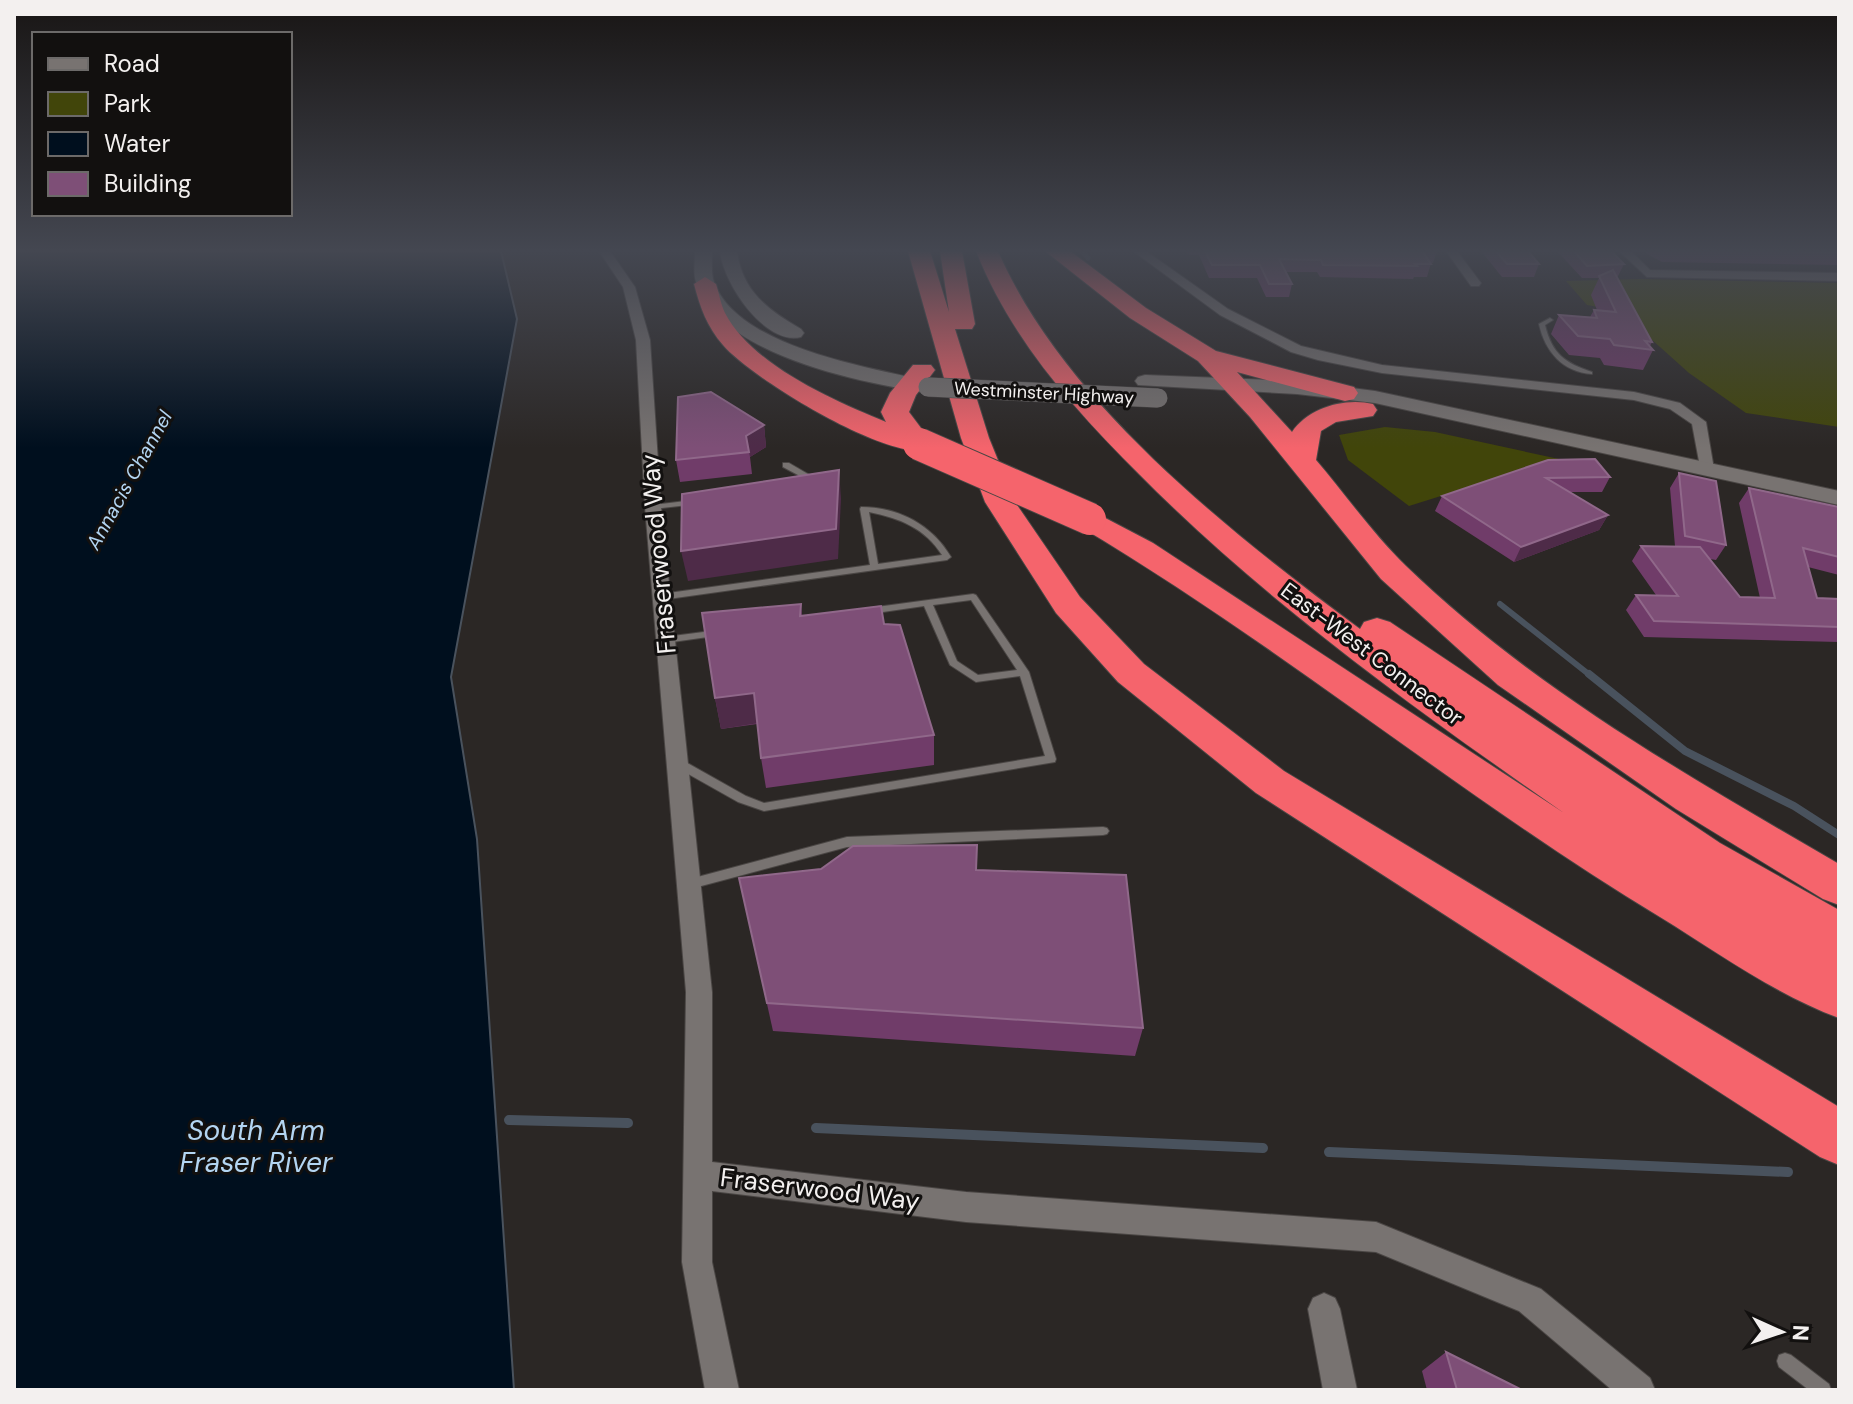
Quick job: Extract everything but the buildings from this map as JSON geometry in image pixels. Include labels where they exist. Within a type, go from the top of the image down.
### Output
[{"type":"highway","points":[[716,317],[767,369],[836,411],[1090,519],[1220,600],[1557,829],[1745,945],[1839,996]]},
{"type":"highway","points":[[939,317],[975,438],[1000,502],[1068,605],[1131,673],[1270,782],[1839,1138]]},
{"type":"highway","points":[[964,317],[982,406],[1031,552]]},
{"type":"highway","name":"East-West Connector","points":[[1021,317],[1092,410],[1170,490],[1261,571],[1383,667],[1646,849],[1839,970]]},
{"type":"highway","name":"East-West Connector","points":[[1046,317],[1104,392],[1158,450],[1283,558],[1394,643],[1705,855],[1839,933]]},
{"type":"highway","points":[[1144,317],[1207,356],[1354,402]]},
{"type":"highway","points":[[1207,356],[1301,461],[1393,572],[1511,676],[1691,798],[1839,886]]},
{"type":"highway","points":[[919,444],[902,426],[895,412],[920,380]]},
{"type":"highway","points":[[1301,461],[1301,438],[1309,425],[1354,402]]},
{"type":"main road","name":"Westminster Highway","points":[[734,317],[766,341],[831,368],[920,380],[1354,402],[1446,415],[1839,498]]},
{"type":"main road","name":"Westminster Highway","points":[[765,317],[808,341],[920,380]]},
{"type":"street","name":"Fraserwood Way","points":[[637,317],[643,340],[653,507],[699,992],[700,1175],[966,1207],[1376,1237],[1530,1300],[1638,1390]]},
{"type":"street","points":[[1233,317],[1296,349],[1382,369],[1634,396],[1675,406],[1699,422],[1706,469]]},
{"type":"street","points":[[700,1175],[697,1262],[722,1390]]},
{"type":"street","points":[[1324,1309],[1340,1390]]},
{"type":"lane","points":[[1550,320],[1542,324],[1555,357],[1572,368],[1590,373]]},
{"type":"lane","points":[[786,465],[816,481],[802,484]]},
{"type":"lane","points":[[653,507],[701,501]]},
{"type":"lane","points":[[661,597],[947,557],[939,541],[916,524],[897,515],[864,509],[874,566]]},
{"type":"lane","points":[[676,763],[698,771],[748,803],[764,807],[1051,759],[1024,672],[973,597],[851,614]]},
{"type":"lane","points":[[927,603],[953,663],[976,679],[1024,672]]},
{"type":"lane","points":[[665,640],[730,631]]},
{"type":"lane","points":[[689,885],[847,842],[1103,831]]},
{"type":"lane","points":[[1785,1361],[1823,1390]]},
{"type":"green space","points":[[1623,317],[1839,317],[1839,427],[1746,413],[1689,373]]},
{"type":"green space","points":[[1385,427],[1435,432],[1559,459],[1409,506],[1348,460],[1339,435]]},
{"type":"water","name":"South Arm Fraser River","points":[[14,317],[516,317],[451,677],[477,839],[514,1390],[14,1390]]},
{"type":"waterway","points":[[1500,604],[1591,676]]},
{"type":"waterway","points":[[1589,674],[1685,751],[1794,806],[1839,835]]},
{"type":"waterway","points":[[509,1120],[628,1123]]},
{"type":"waterway","points":[[816,1128],[1263,1148]]},
{"type":"waterway","points":[[1329,1152],[1788,1172]]},
{"type":"water label","name":"Annacis Channel","points":[[129,480]]}]
